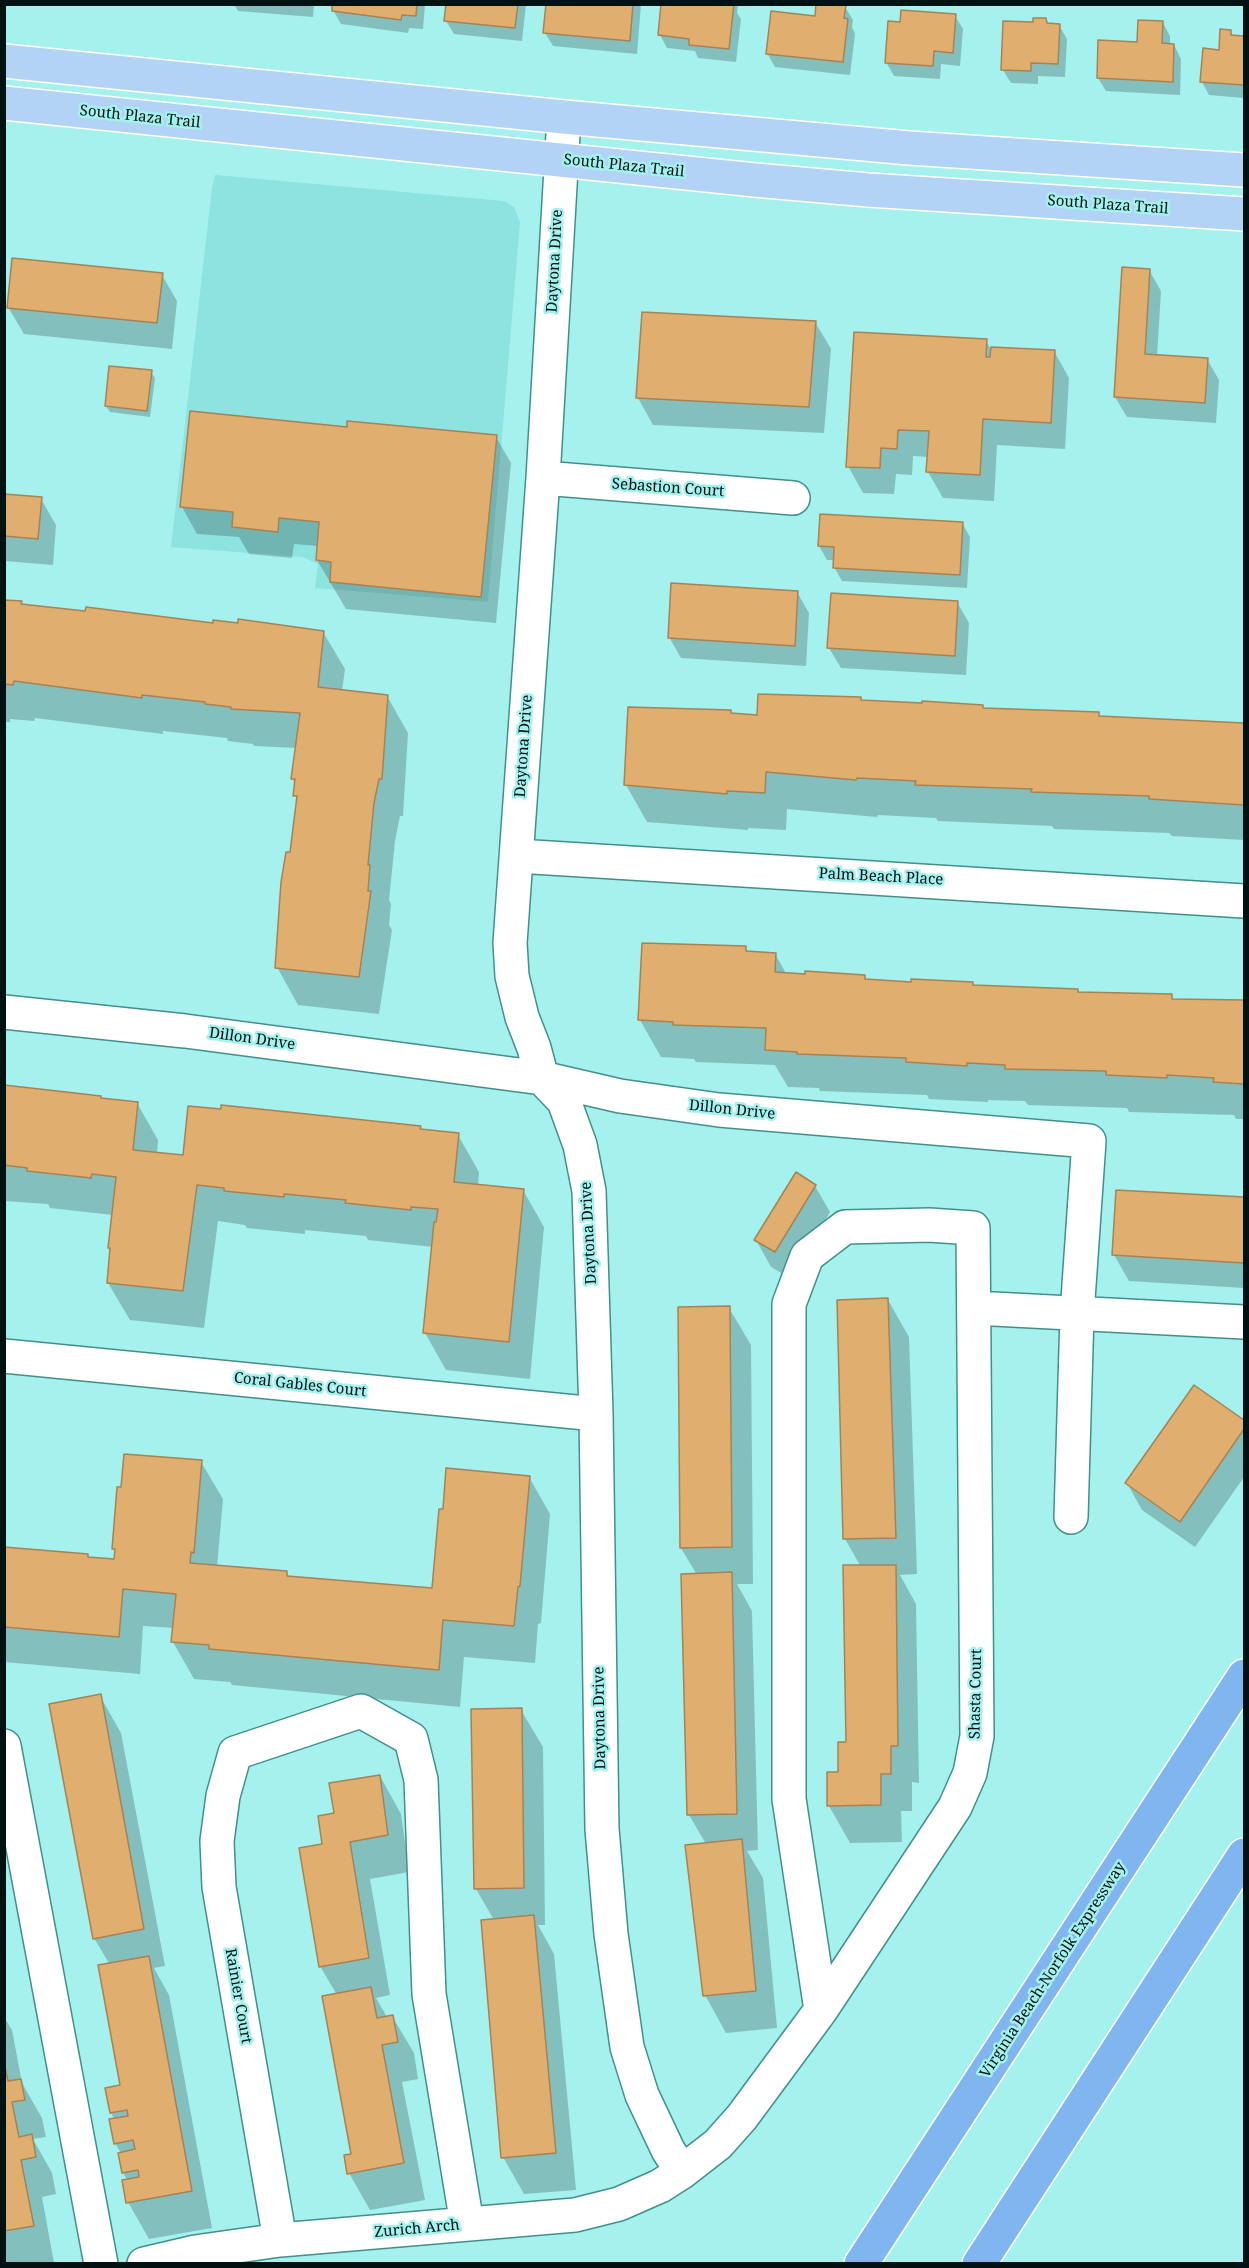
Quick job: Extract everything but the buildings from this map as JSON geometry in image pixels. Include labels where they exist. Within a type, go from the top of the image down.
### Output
[{"type":"highway","name":"Virginia Beach-Norfolk Expressway","points":[[861,2264],[1245,1676]]},
{"type":"highway","points":[[979,2264],[1245,1855]]},
{"type":"main road","points":[[4,61],[564,117],[909,148],[1245,170]]},
{"type":"main road","name":"South Plaza Trail","points":[[4,103],[755,180],[868,190],[1245,214]]},
{"type":"street","name":"Daytona Drive","points":[[564,117],[543,478],[510,943],[512,976],[522,1017],[542,1078],[564,1101],[580,1145],[589,1191],[596,1414],[602,1828],[611,1934],[627,2047],[642,2095],[668,2150],[682,2172]]},
{"type":"street","name":"Sebastion Court","points":[[543,478],[793,498]]},
{"type":"street","name":"Palm Beach Place","points":[[517,856],[1245,901]]},
{"type":"street","name":"Dillon Drive","points":[[4,1012],[185,1031],[542,1078],[620,1096],[719,1110],[1089,1141],[1077,1314],[1071,1517]]},
{"type":"street","name":"Shasta Court","points":[[682,2172],[718,2144],[742,2117],[821,2010],[955,1807],[970,1773],[977,1736],[973,1228],[929,1225],[844,1227],[807,1256],[789,1304],[789,1799],[821,2010]]},
{"type":"street","points":[[974,1308],[1245,1322]]},
{"type":"street","name":"Coral Gables Court","points":[[4,1356],[596,1414]]},
{"type":"street","name":"Rainier Court","points":[[280,2240],[219,1887],[218,1830],[223,1796],[235,1753],[361,1711],[411,1738],[421,1780],[429,1994],[467,2224]]},
{"type":"street","points":[[4,1746],[100,2264]]},
{"type":"street","name":"Zurich Arch","points":[[144,2264],[195,2252],[280,2240],[575,2215],[619,2204],[660,2186],[682,2172]]},
{"type":"shaded area","points":[[215,175],[504,201],[514,207],[520,222],[488,602],[315,588],[318,564],[303,557],[171,547]]}]
